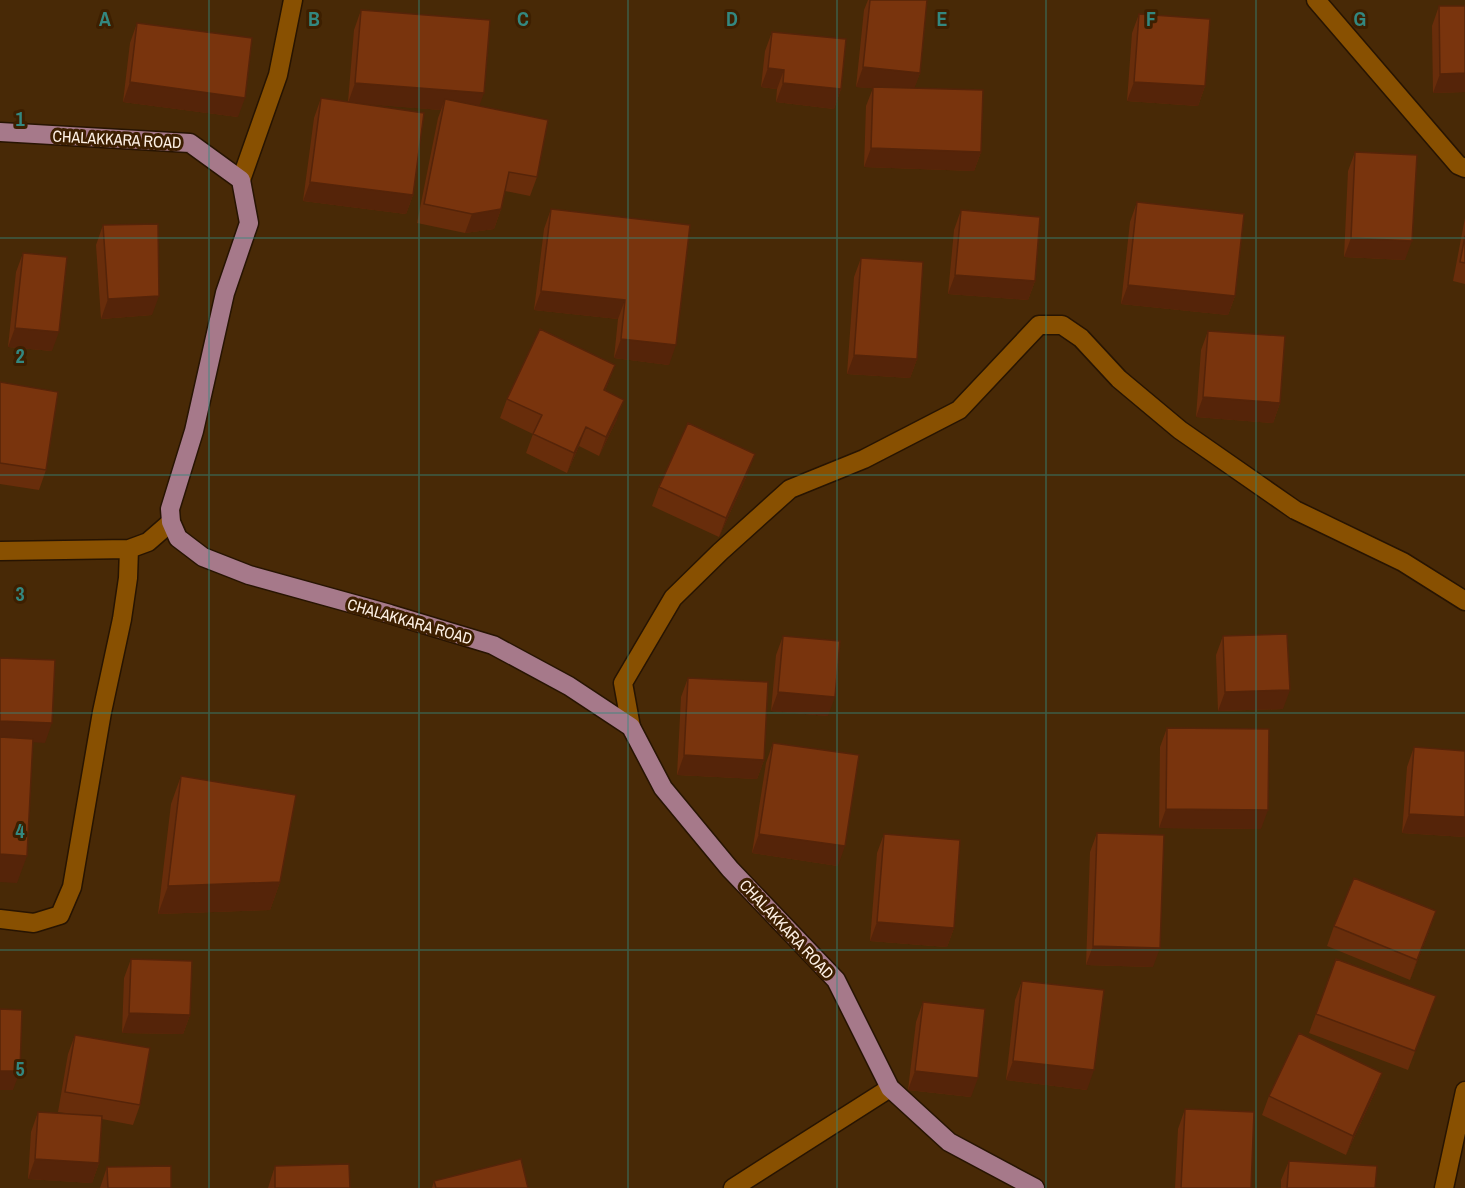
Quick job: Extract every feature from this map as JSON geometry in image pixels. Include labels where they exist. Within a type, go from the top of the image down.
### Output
[{"type":"main road","name":"CHALAKKARA ROAD","points":[[0,132],[190,143],[241,180]]},
{"type":"main road","points":[[171,522],[170,509],[194,431],[225,293],[249,223],[241,180]]},
{"type":"main road","name":"CHALAKKARA ROAD","points":[[171,522],[178,538],[203,557],[249,575],[493,645],[569,686],[631,727],[663,788],[730,869],[836,980],[890,1088],[949,1142],[1035,1188]]},
{"type":"street","points":[[241,180],[278,75],[293,0]]},
{"type":"street","points":[[1316,0],[1458,165],[1465,168]]},
{"type":"street","points":[[631,727],[624,683],[673,598],[790,489],[864,459],[959,410],[1039,325],[1062,325],[1081,338],[1119,379],[1180,430],[1295,510],[1403,562],[1465,601]]},
{"type":"street","points":[[0,551],[129,549],[148,542],[171,522]]},
{"type":"street","points":[[0,919],[34,923],[60,915],[72,887],[102,712],[122,619],[128,578],[129,549]]},
{"type":"street","points":[[733,1188],[890,1088]]},
{"type":"street","points":[[1444,1188],[1465,1091]]},
{"type":"building","points":[[870,0],[927,0],[920,73],[863,67]]},
{"type":"building","points":[[1439,6],[1465,6],[1465,73],[1440,74]]},
{"type":"building","points":[[361,10],[490,20],[484,93],[355,83]]},
{"type":"building","points":[[1139,14],[1210,19],[1205,86],[1134,82]]},
{"type":"building","points":[[137,23],[252,38],[245,98],[130,82]]},
{"type":"building","points":[[772,32],[846,39],[841,89],[783,83],[784,70],[768,68]]},
{"type":"building","points":[[873,87],[983,90],[981,152],[871,148]]},
{"type":"building","points":[[321,98],[424,113],[413,195],[310,182]]},
{"type":"building","points":[[445,99],[548,120],[537,177],[509,172],[501,209],[472,214],[424,204]]},
{"type":"building","points":[[1355,152],[1417,155],[1412,241],[1351,238]]},
{"type":"building","points":[[1137,202],[1244,214],[1235,296],[1128,285]]},
{"type":"building","points":[[551,209],[690,225],[676,345],[621,339],[625,300],[541,291]]},
{"type":"building","points":[[961,210],[1040,217],[1035,281],[955,275]]},
{"type":"building","points":[[158,224],[159,296],[108,299],[103,225]]},
{"type":"building","points":[[1465,236],[1465,263],[1460,262]]},
{"type":"building","points":[[23,253],[67,257],[59,332],[15,328]]},
{"type":"building","points":[[861,258],[923,262],[917,359],[854,355]]},
{"type":"building","points":[[540,329],[615,365],[604,390],[624,400],[606,437],[586,427],[574,453],[533,434],[542,415],[507,399]]},
{"type":"building","points":[[1208,331],[1285,336],[1280,403],[1203,397]]},
{"type":"building","points":[[0,382],[58,392],[46,470],[0,463]]},
{"type":"building","points":[[688,423],[755,454],[726,518],[659,487]]},
{"type":"building","points":[[1287,634],[1290,690],[1225,692],[1223,636]]},
{"type":"building","points":[[783,636],[840,641],[835,697],[778,692]]},
{"type":"building","points":[[0,658],[55,660],[52,723],[0,721]]},
{"type":"building","points":[[688,678],[768,682],[764,760],[684,755]]},
{"type":"building","points":[[1167,728],[1269,729],[1268,810],[1166,809]]},
{"type":"building","points":[[0,737],[33,739],[27,856],[0,854]]},
{"type":"building","points":[[773,743],[859,755],[845,846],[759,834]]},
{"type":"building","points":[[1414,747],[1465,751],[1465,817],[1409,814]]},
{"type":"building","points":[[181,776],[296,795],[280,882],[168,886]]},
{"type":"building","points":[[1097,833],[1164,835],[1160,948],[1093,946]]},
{"type":"building","points":[[884,834],[960,840],[954,928],[877,922]]},
{"type":"building","points":[[1354,878],[1436,911],[1417,960],[1334,926]]},
{"type":"building","points":[[131,959],[192,961],[190,1015],[129,1013]]},
{"type":"building","points":[[1336,959],[1436,996],[1415,1051],[1316,1014]]},
{"type":"building","points":[[1022,981],[1104,990],[1094,1070],[1013,1061]]},
{"type":"building","points":[[923,1002],[985,1009],[978,1078],[915,1071]]},
{"type":"building","points":[[0,1009],[22,1010],[20,1071],[0,1071]]},
{"type":"building","points":[[1299,1033],[1382,1073],[1353,1136],[1269,1096]]},
{"type":"building","points":[[75,1035],[150,1048],[140,1105],[65,1092]]},
{"type":"building","points":[[1185,1109],[1254,1112],[1251,1188],[1181,1188]]},
{"type":"building","points":[[38,1112],[102,1116],[99,1163],[35,1159]]},
{"type":"building","points":[[521,1159],[528,1188],[436,1188],[434,1181]]},
{"type":"building","points":[[1289,1161],[1377,1166],[1375,1188],[1287,1188]]},
{"type":"building","points":[[349,1164],[350,1188],[275,1188],[275,1166]]},
{"type":"building","points":[[171,1166],[171,1188],[108,1188],[107,1167]]}]
